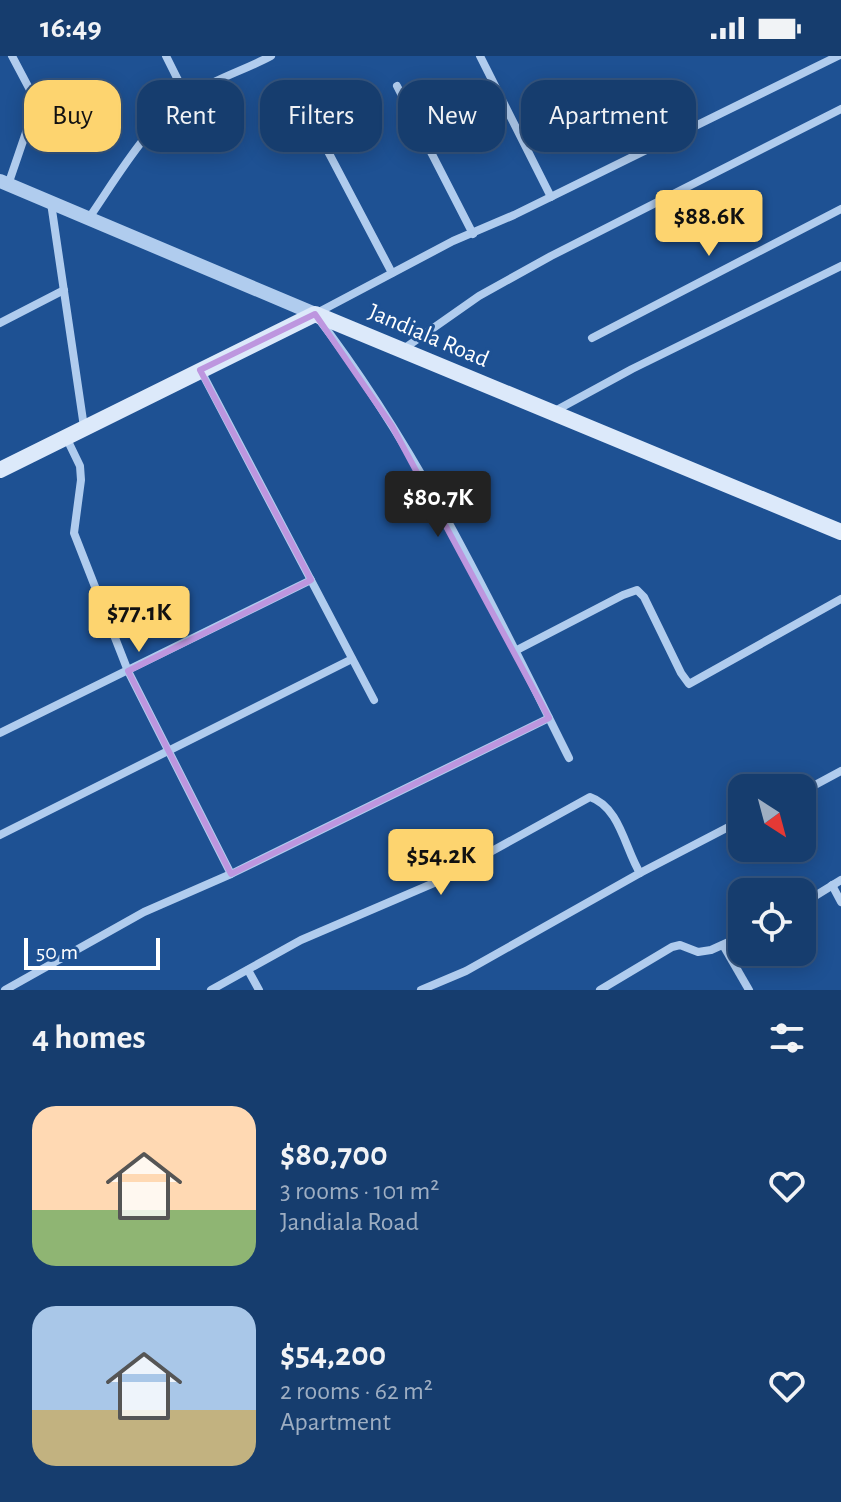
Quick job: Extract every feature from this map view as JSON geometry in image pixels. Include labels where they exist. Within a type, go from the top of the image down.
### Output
[{"type":"main road","name":"Jandiala Road","points":[[315,314],[841,532]]},
{"type":"main road","points":[[0,470],[315,314]]},
{"type":"street","points":[[4,183],[35,106],[12,56]]},
{"type":"street","points":[[166,56],[178,80]]},
{"type":"street","points":[[223,80],[271,56]]},
{"type":"street","points":[[480,56],[551,197]]},
{"type":"street","points":[[569,758],[479,579],[392,426],[344,351],[315,314],[392,273],[838,56]]},
{"type":"street","points":[[397,86],[473,234]]},
{"type":"street","points":[[402,350],[479,296],[551,256],[841,109]]},
{"type":"street","points":[[89,218],[137,150]]},
{"type":"street","points":[[328,152],[392,273]]},
{"type":"street","name":"Jandiala Road","points":[[4,183],[315,314]]},
{"type":"street","points":[[51,203],[84,428]]},
{"type":"street","points":[[592,338],[841,209]]},
{"type":"street","points":[[553,413],[632,369],[841,266]]},
{"type":"street","points":[[0,323],[64,290]]},
{"type":"street","points":[[200,370],[374,700]]},
{"type":"street","points":[[66,437],[80,466],[74,533],[128,671],[231,874]]},
{"type":"street","points":[[0,733],[311,580]]},
{"type":"street","points":[[515,651],[637,590],[644,597],[683,678],[687,683],[693,683],[841,599]]},
{"type":"street","points":[[0,835],[352,659]]},
{"type":"street","points":[[5,990],[144,912],[231,874],[549,718]]},
{"type":"street","points":[[816,784],[841,771]]},
{"type":"street","points":[[211,990],[301,940],[434,883],[590,797],[605,808],[623,834],[640,873]]},
{"type":"street","points":[[421,990],[466,971],[728,827]]},
{"type":"street","points":[[816,895],[841,880]]},
{"type":"street","points":[[832,885],[841,902]]},
{"type":"street","points":[[600,990],[672,947],[686,945],[698,952],[728,943]]},
{"type":"street","points":[[723,945],[749,990]]},
{"type":"street","points":[[248,970],[259,990]]},
{"type":"highlighted area","points":[[315,314],[392,426],[549,718],[231,874],[128,671],[311,580],[200,370]]}]
